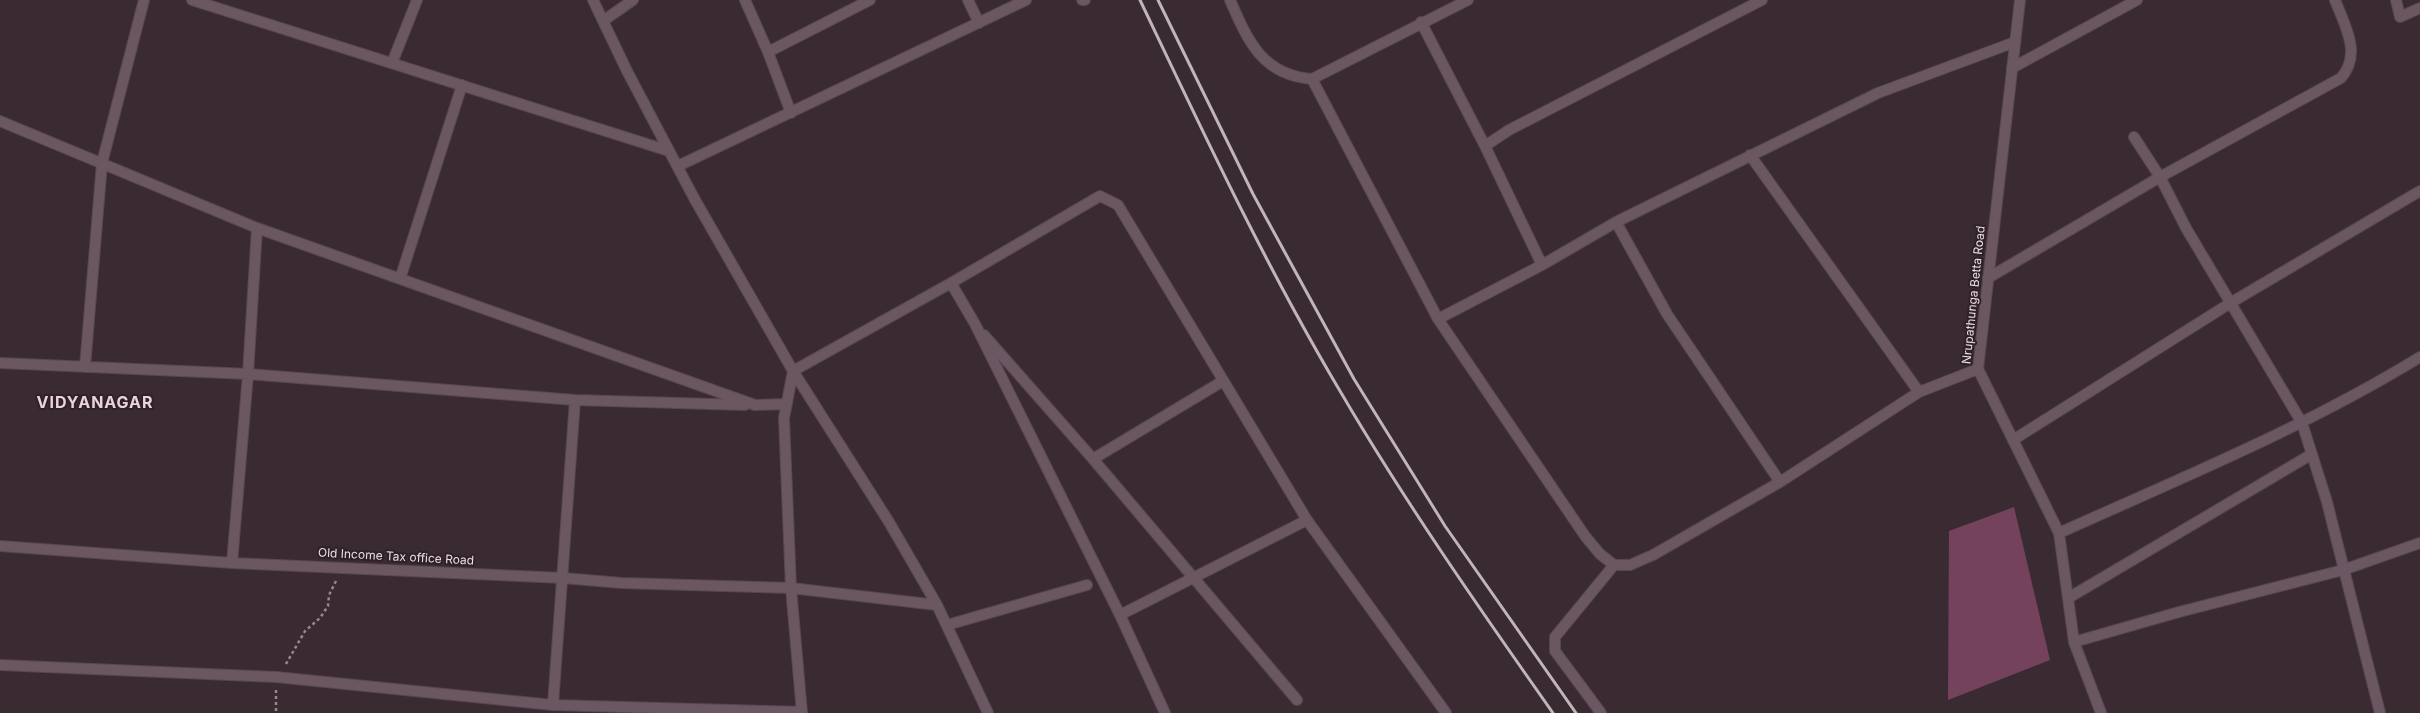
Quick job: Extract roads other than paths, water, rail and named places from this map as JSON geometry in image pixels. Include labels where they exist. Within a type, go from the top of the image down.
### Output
[{"type":"street","points":[[85,367],[102,163],[144,0]]},
{"type":"street","points":[[192,0],[669,150]]},
{"type":"street","points":[[225,10],[228,0]]},
{"type":"street","points":[[392,63],[417,0]]},
{"type":"street","points":[[593,0],[627,71],[669,150],[793,371],[888,522],[937,605],[988,713]]},
{"type":"street","points":[[603,21],[633,0]]},
{"type":"street","points":[[745,0],[768,52],[791,113]]},
{"type":"street","points":[[768,52],[870,0]]},
{"type":"street","points":[[968,0],[979,23]]},
{"type":"street","points":[[678,166],[1026,0]]},
{"type":"street","points":[[1230,0],[1247,39],[1260,56],[1278,69],[1296,78],[1312,79],[1421,22],[1468,0]]},
{"type":"street","points":[[1485,146],[1509,130],[1762,0]]},
{"type":"street","name":"Nrupathunga Betta Road","points":[[2020,0],[1978,369],[2059,533],[2070,598],[2074,642],[2101,713]]},
{"type":"street","points":[[2012,68],[2137,0]]},
{"type":"street","points":[[1988,278],[2160,177],[2341,78],[2352,61],[2352,47],[2335,0]]},
{"type":"street","points":[[2396,0],[2400,17],[2420,8]]},
{"type":"street","points":[[1421,22],[1485,146],[1542,265]]},
{"type":"street","points":[[1438,319],[1542,265],[1616,222],[1750,155],[1878,94],[2015,42]]},
{"type":"street","points":[[1312,79],[1438,319],[1585,536],[1600,554],[1614,565],[1630,565],[1653,555],[1780,482],[1919,392],[1978,369]]},
{"type":"street","points":[[400,279],[462,85]]},
{"type":"street","points":[[0,121],[257,228],[754,405]]},
{"type":"street","points":[[2134,137],[2160,177],[2186,228],[2232,302],[2302,424],[2327,502],[2380,713]]},
{"type":"street","points":[[1750,155],[1919,392]]},
{"type":"street","points":[[2013,440],[2232,302],[2420,191]]},
{"type":"street","points":[[793,371],[951,283],[1100,196],[1118,205],[1307,520],[1446,713]]},
{"type":"street","points":[[1616,222],[1666,314],[1780,482]]},
{"type":"street","points":[[232,563],[248,374],[257,228]]},
{"type":"street","points":[[951,283],[974,324],[1120,615],[1164,713]]},
{"type":"street","points":[[974,324],[1093,459],[1297,700]]},
{"type":"street","points":[[2059,533],[2302,424],[2373,386],[2420,357]]},
{"type":"street","points":[[0,363],[248,374],[575,400],[754,405],[787,404]]},
{"type":"street","points":[[0,665],[276,677],[553,705],[802,712],[791,588],[784,418],[793,371]]},
{"type":"street","points":[[1093,459],[1223,381]]},
{"type":"street","points":[[553,705],[564,578],[575,400]]},
{"type":"street","points":[[2070,598],[2312,454]]},
{"type":"street","points":[[1120,615],[1307,520]]},
{"type":"street","points":[[2074,642],[2344,568],[2420,543]]},
{"type":"street","name":"Old Income Tax office Road","points":[[0,546],[232,563],[564,578],[622,584],[791,588],[937,605]]},
{"type":"street","points":[[1601,713],[1555,651],[1555,636],[1614,565]]},
{"type":"street","points":[[947,625],[1087,585]]},
{"type":"railway","points":[[1140,0],[1260,247],[1312,343],[1416,514],[1553,713]]},
{"type":"railway","points":[[1158,0],[1253,194],[1354,379],[1445,526],[1576,713]]},
{"type":"district","name":"VIDYANAGAR","points":[[95,403]]}]
